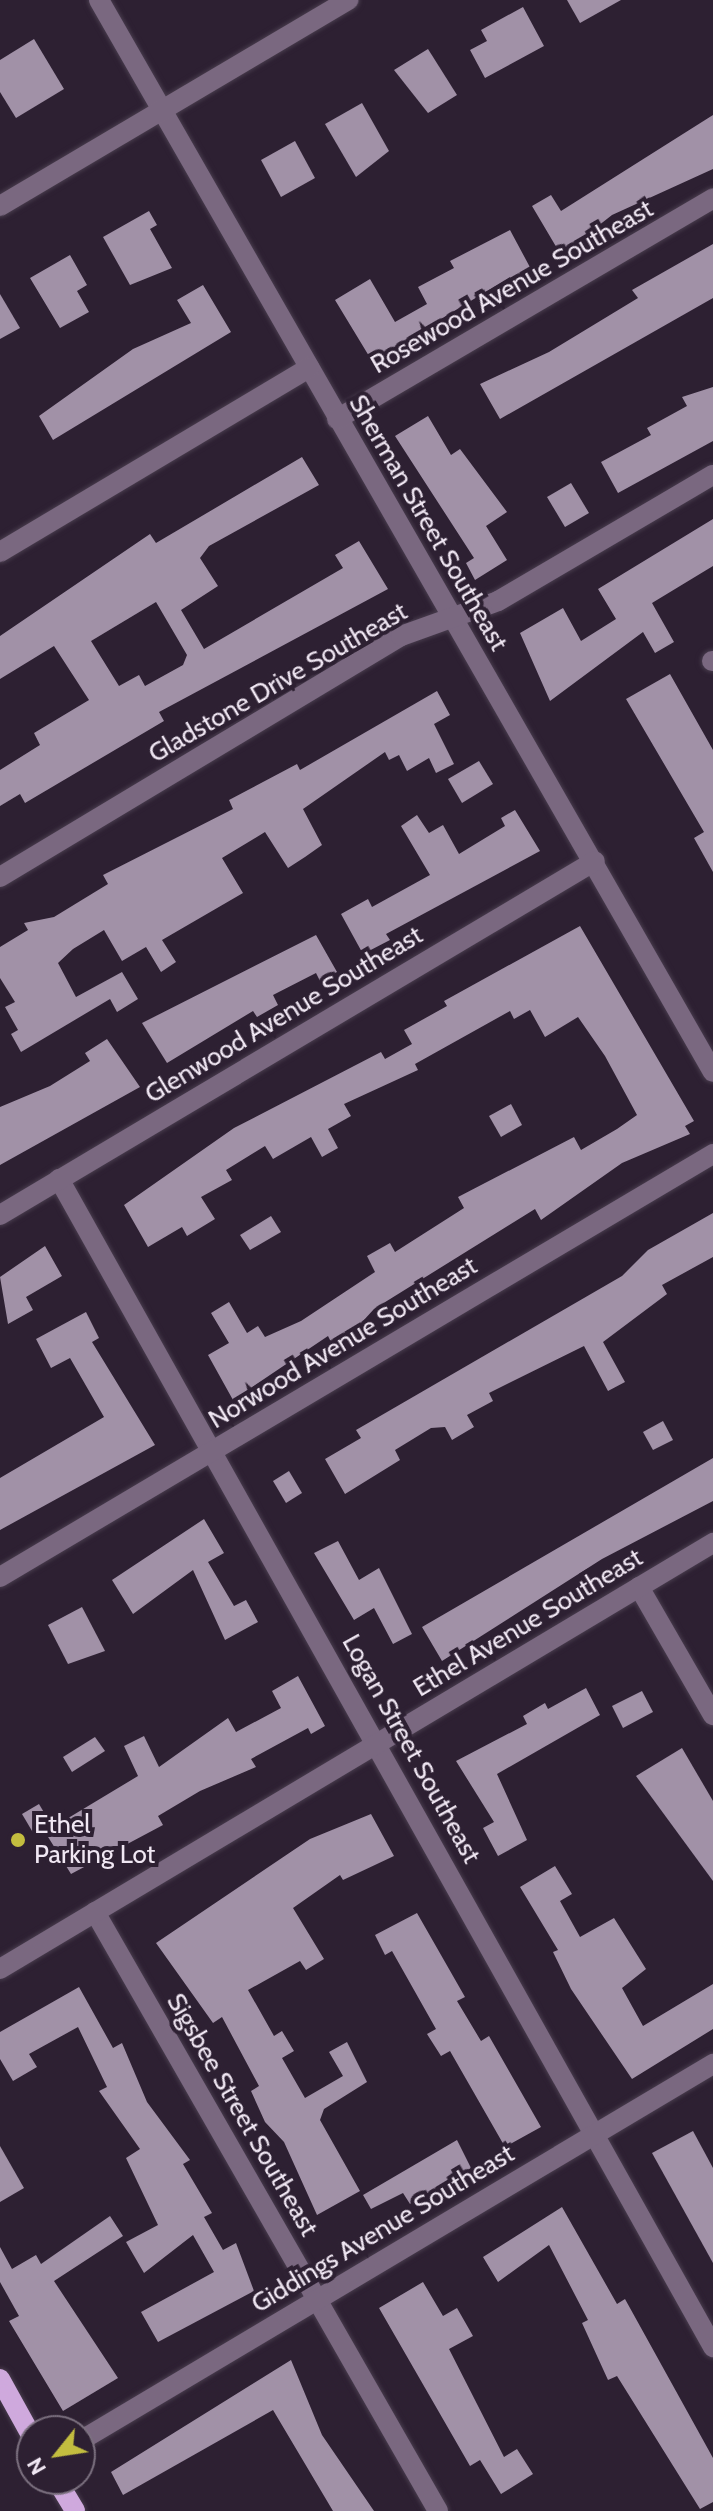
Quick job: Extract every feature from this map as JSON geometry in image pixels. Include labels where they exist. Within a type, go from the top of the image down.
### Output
[{"type":"main road","points":[[0,2379],[20,2415]]},
{"type":"street","name":"Sherman Street Southeast","points":[[99,0],[337,419],[595,861],[713,1072]]},
{"type":"street","points":[[0,206],[349,0]]},
{"type":"street","name":"Rosewood Avenue Southeast","points":[[337,419],[713,198]]},
{"type":"street","points":[[0,552],[309,368]]},
{"type":"street","name":"Gladstone Drive Southeast","points":[[0,877],[401,636],[498,601],[713,475]]},
{"type":"street","name":"Glenwood Avenue Southeast","points":[[0,1215],[595,861]]},
{"type":"street","name":"Norwood Avenue Southeast","points":[[0,1577],[713,1154]]},
{"type":"street","name":"Logan Street Southeast","points":[[59,1179],[379,1742],[713,2347]]},
{"type":"street","name":"Ethel Avenue Southeast","points":[[0,1969],[713,1543]]},
{"type":"street","points":[[639,1587],[713,1715]]},
{"type":"street","name":"Sigsbee Street Southeast","points":[[95,1912],[438,2511]]},
{"type":"street","name":"Giddings Avenue Southeast","points":[[96,2431],[713,2064]]},
{"type":"building","points":[[567,0],[621,0],[580,23]]},
{"type":"building","points":[[523,7],[544,46],[485,78],[470,50],[487,41],[481,30]]},
{"type":"building","points":[[34,39],[64,89],[16,118],[0,92],[0,60]]},
{"type":"building","points":[[428,49],[457,95],[428,113],[394,70]]},
{"type":"building","points":[[362,103],[389,151],[356,177],[325,124]]},
{"type":"building","points":[[713,115],[713,169],[612,215],[561,255],[532,206],[551,195],[561,211]]},
{"type":"building","points":[[295,141],[315,178],[281,197],[261,160]]},
{"type":"building","points":[[149,211],[157,225],[150,229],[172,268],[130,285],[103,237]]},
{"type":"building","points":[[510,230],[532,271],[513,282],[510,277],[372,361],[335,300],[370,279],[395,322],[427,304],[418,287],[454,268],[450,261]]},
{"type":"building","points":[[713,244],[713,298],[500,419],[480,384],[549,352],[638,298],[632,290]]},
{"type":"building","points":[[70,255],[87,285],[77,291],[89,312],[60,328],[30,278]]},
{"type":"building","points":[[203,285],[231,332],[53,440],[39,416],[133,349],[191,323],[177,300]]},
{"type":"building","points":[[0,294],[20,328],[0,339]]},
{"type":"building","points":[[713,387],[713,441],[618,493],[601,462],[651,435],[647,428],[687,406],[682,397]]},
{"type":"building","points":[[428,416],[451,455],[460,449],[507,512],[486,526],[507,560],[475,580],[466,563],[474,558],[395,436]]},
{"type":"building","points":[[302,457],[319,485],[209,546],[200,558],[218,586],[181,610],[204,649],[343,568],[335,555],[359,541],[388,589],[159,712],[164,721],[25,803],[20,794],[0,806],[0,770],[40,745],[34,733],[89,700],[54,646],[0,679],[0,636],[150,534],[156,543]],"holes":[[[156,602],[187,655],[183,665],[145,686],[139,675],[119,686],[91,641]]]},
{"type":"building","points":[[571,483],[589,513],[565,527],[547,497]]},
{"type":"building","points":[[713,519],[713,566],[652,603],[674,642],[655,653],[643,632],[550,701],[520,633],[563,608],[581,641],[616,619],[598,589]]},
{"type":"building","points":[[670,674],[713,750],[713,872],[694,838],[704,832],[626,699]]},
{"type":"building","points":[[437,691],[450,715],[434,724],[454,764],[436,773],[429,758],[407,771],[399,755],[389,760],[385,752],[303,809],[322,845],[305,857],[288,868],[265,832],[222,858],[243,893],[162,940],[176,962],[161,972],[146,947],[122,961],[104,930],[73,949],[58,963],[76,997],[122,972],[138,999],[117,1012],[110,999],[21,1052],[11,1034],[18,1030],[5,1007],[15,1002],[0,978],[0,947],[28,930],[24,923],[54,917],[108,884],[103,875],[233,809],[229,800],[297,764],[300,770]]},
{"type":"building","points":[[479,761],[493,784],[462,803],[448,779]]},
{"type":"building","points":[[515,810],[540,851],[386,934],[390,940],[363,954],[341,914],[368,899],[372,907],[430,875],[401,826],[417,815],[429,833],[443,825],[459,854],[505,826],[501,818]]},
{"type":"building","points":[[580,926],[694,1121],[685,1126],[690,1134],[622,1163],[541,1220],[535,1209],[374,1309],[352,1333],[332,1344],[328,1336],[233,1400],[208,1355],[229,1343],[211,1313],[229,1302],[247,1333],[258,1326],[265,1337],[301,1321],[375,1272],[367,1256],[390,1243],[395,1252],[464,1208],[458,1197],[574,1137],[581,1150],[617,1129],[637,1115],[605,1056],[578,1017],[545,1037],[530,1010],[514,1019],[510,1011],[415,1064],[418,1070],[344,1104],[351,1116],[328,1129],[338,1148],[322,1157],[311,1137],[273,1159],[265,1146],[226,1170],[232,1180],[201,1197],[215,1219],[187,1236],[182,1227],[148,1247],[124,1205],[234,1128],[381,1052],[385,1059],[412,1044],[404,1030],[447,1006],[444,1001]]},
{"type":"building","points":[[316,935],[337,972],[320,981],[316,973],[273,995],[278,1005],[257,1017],[253,1011],[167,1063],[142,1023]]},
{"type":"building","points":[[107,1039],[140,1087],[0,1165],[0,1107],[50,1086],[90,1061],[85,1053]]},
{"type":"building","points":[[511,1104],[522,1125],[501,1137],[489,1116]]},
{"type":"building","points":[[713,1213],[713,1257],[662,1285],[667,1294],[603,1342],[625,1382],[608,1391],[584,1346],[489,1393],[493,1401],[467,1415],[474,1427],[452,1440],[445,1427],[431,1428],[395,1450],[400,1460],[345,1494],[325,1459],[361,1438],[356,1430],[622,1276],[648,1250]]},
{"type":"building","points":[[271,1216],[281,1232],[250,1250],[240,1235]]},
{"type":"building","points":[[45,1246],[62,1276],[26,1297],[33,1310],[8,1324],[0,1277]]},
{"type":"building","points":[[86,1312],[99,1338],[92,1342],[155,1445],[0,1530],[0,1478],[104,1417],[70,1358],[51,1368],[36,1339]]},
{"type":"building","points":[[663,1421],[673,1440],[653,1450],[643,1432]]},
{"type":"building","points":[[713,1458],[713,1501],[602,1559],[442,1661],[422,1627]]},
{"type":"building","points":[[289,1471],[302,1493],[286,1503],[273,1481]]},
{"type":"building","points":[[204,1519],[224,1553],[208,1562],[234,1606],[246,1600],[258,1622],[225,1640],[193,1570],[133,1614],[112,1580]]},
{"type":"building","points":[[338,1541],[359,1580],[379,1568],[412,1634],[393,1644],[374,1608],[354,1620],[314,1553]]},
{"type":"building","points":[[82,1607],[105,1651],[68,1664],[48,1625]]},
{"type":"building","points":[[298,1676],[325,1726],[311,1734],[308,1728],[251,1759],[256,1767],[200,1791],[158,1816],[163,1825],[71,1874],[45,1832],[138,1776],[124,1746],[144,1736],[159,1767],[228,1718],[236,1732],[281,1708],[272,1691]]},
{"type":"building","points":[[586,1688],[600,1715],[497,1774],[527,1840],[498,1856],[483,1828],[494,1822],[456,1761],[527,1724],[523,1716],[545,1703],[548,1709]]},
{"type":"building","points":[[642,1691],[653,1712],[623,1728],[612,1706]]},
{"type":"building","points":[[95,1737],[105,1751],[72,1772],[63,1757]]},
{"type":"building","points":[[682,1748],[713,1801],[713,1881],[636,1776]]},
{"type":"building","points":[[39,1804],[52,1826],[35,1836],[22,1814]]},
{"type":"building","points":[[371,1814],[394,1856],[343,1880],[340,1875],[293,1908],[324,1959],[306,1970],[300,1961],[248,1990],[274,2036],[282,2031],[294,2051],[282,2058],[305,2098],[343,2076],[329,2052],[347,2042],[367,2082],[324,2109],[320,2120],[360,2191],[317,2215],[284,2142],[265,2122],[251,2091],[259,2086],[222,2017],[213,2023],[156,1943],[310,1839]]},
{"type":"building","points":[[555,1866],[572,1894],[560,1901],[580,1937],[614,1918],[646,1969],[622,1988],[643,2026],[713,1984],[713,2029],[632,2079],[571,1989],[553,1952],[558,1950],[520,1887]]},
{"type":"building","points":[[417,1913],[465,1997],[457,2001],[481,2041],[489,2036],[541,2127],[505,2147],[450,2051],[441,2056],[427,2034],[436,2029],[392,1951],[385,1955],[375,1935]]},
{"type":"building","points":[[79,1987],[113,2048],[122,2043],[147,2102],[190,2160],[183,2164],[212,2213],[204,2217],[223,2250],[236,2243],[254,2291],[158,2342],[141,2312],[214,2272],[193,2235],[144,2273],[126,2242],[158,2225],[126,2158],[140,2149],[99,2091],[107,2087],[78,2027],[29,2054],[37,2067],[13,2081],[0,2059],[0,2032]]},
{"type":"building","points":[[693,2131],[713,2168],[713,2263],[652,2153]]},
{"type":"building","points":[[457,2140],[471,2168],[410,2204],[403,2193],[371,2209],[363,2195]]},
{"type":"building","points":[[0,2146],[24,2188],[0,2202]]},
{"type":"building","points":[[562,2207],[617,2304],[625,2299],[713,2458],[713,2502],[700,2509],[617,2376],[608,2380],[582,2323],[588,2320],[549,2245],[498,2282],[483,2257]]},
{"type":"building","points":[[110,2216],[123,2236],[54,2281],[118,2378],[63,2411],[9,2321],[19,2316],[0,2282],[0,2247],[12,2269],[36,2255],[41,2264]]},
{"type":"building","points":[[423,2282],[443,2316],[457,2308],[473,2336],[449,2349],[504,2457],[517,2449],[533,2474],[501,2494],[480,2460],[470,2466],[379,2308]]},
{"type":"building","points":[[291,2360],[322,2435],[374,2511],[333,2511],[273,2410],[123,2495],[111,2472]]},
{"type":"place","name":"Ethel Parking Lot","points":[[18,1840]]}]
